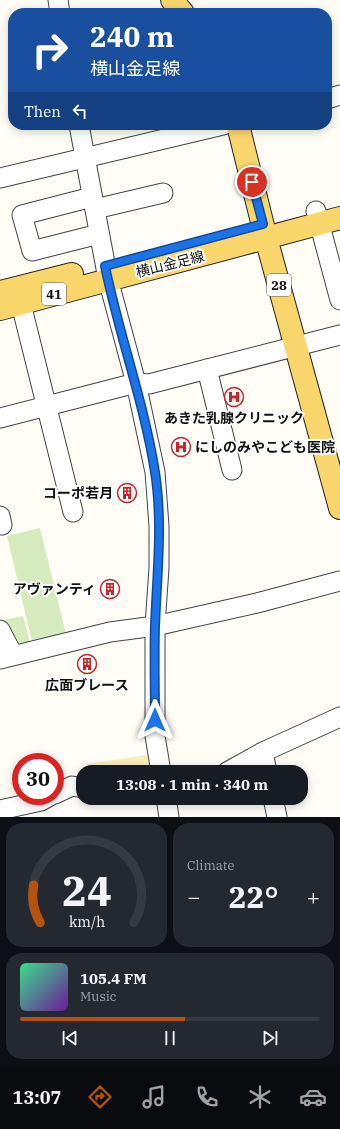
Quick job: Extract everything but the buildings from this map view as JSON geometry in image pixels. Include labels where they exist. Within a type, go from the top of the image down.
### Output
[{"type":"main road","points":[[172,0],[179,8]]},
{"type":"main road","name":"28","points":[[239,130],[264,231],[340,508]]},
{"type":"main road","name":"横山金足線","points":[[0,292],[107,272],[264,231],[325,217],[340,204]]},
{"type":"main road","name":"横山金足線","points":[[0,309],[21,304],[107,272]]},
{"type":"street","points":[[80,130],[107,272],[136,383],[155,472],[159,526],[159,568],[155,626],[155,736],[160,765]]},
{"type":"street","points":[[0,178],[201,130]]},
{"type":"street","points":[[99,234],[32,251],[22,215],[163,193]]},
{"type":"street","points":[[325,217],[340,300]]},
{"type":"street","points":[[21,304],[73,512]]},
{"type":"street","points":[[0,418],[136,383],[150,384],[340,335]]},
{"type":"street","points":[[207,369],[232,470]]},
{"type":"street","points":[[0,516],[2,524],[0,525]]},
{"type":"street","points":[[0,630],[6,657],[110,632],[155,626],[257,603],[340,581]]},
{"type":"street","points":[[240,765],[263,752],[340,717]]},
{"type":"street","points":[[263,752],[266,765]]},
{"type":"street","points":[[64,790],[72,786],[76,787]]},
{"type":"street","points":[[1,817],[0,811],[25,805]]},
{"type":"street","points":[[167,805],[169,817]]},
{"type":"street","points":[[274,805],[277,817]]},
{"type":"green space","points":[[40,528],[67,638],[33,646],[7,536]]},
{"type":"green space","points":[[23,616],[30,642],[24,643],[15,641],[9,635],[3,620]]},
{"type":"sand","points":[[152,754],[154,765],[87,765]]},
{"type":"place","name":"あきた乳腺クリニック","points":[[234,397]]},
{"type":"place","name":"にしのみやこども医院","points":[[181,447]]},
{"type":"place","name":"コーポ若月","points":[[127,493]]},
{"type":"place","name":"アヴァンティ","points":[[110,589]]},
{"type":"place","name":"広面ブレース","points":[[87,664]]},
{"type":"route","points":[[155,720],[155,626],[159,568],[159,526],[155,472],[136,383],[105,266],[263,224],[252,182]]}]
